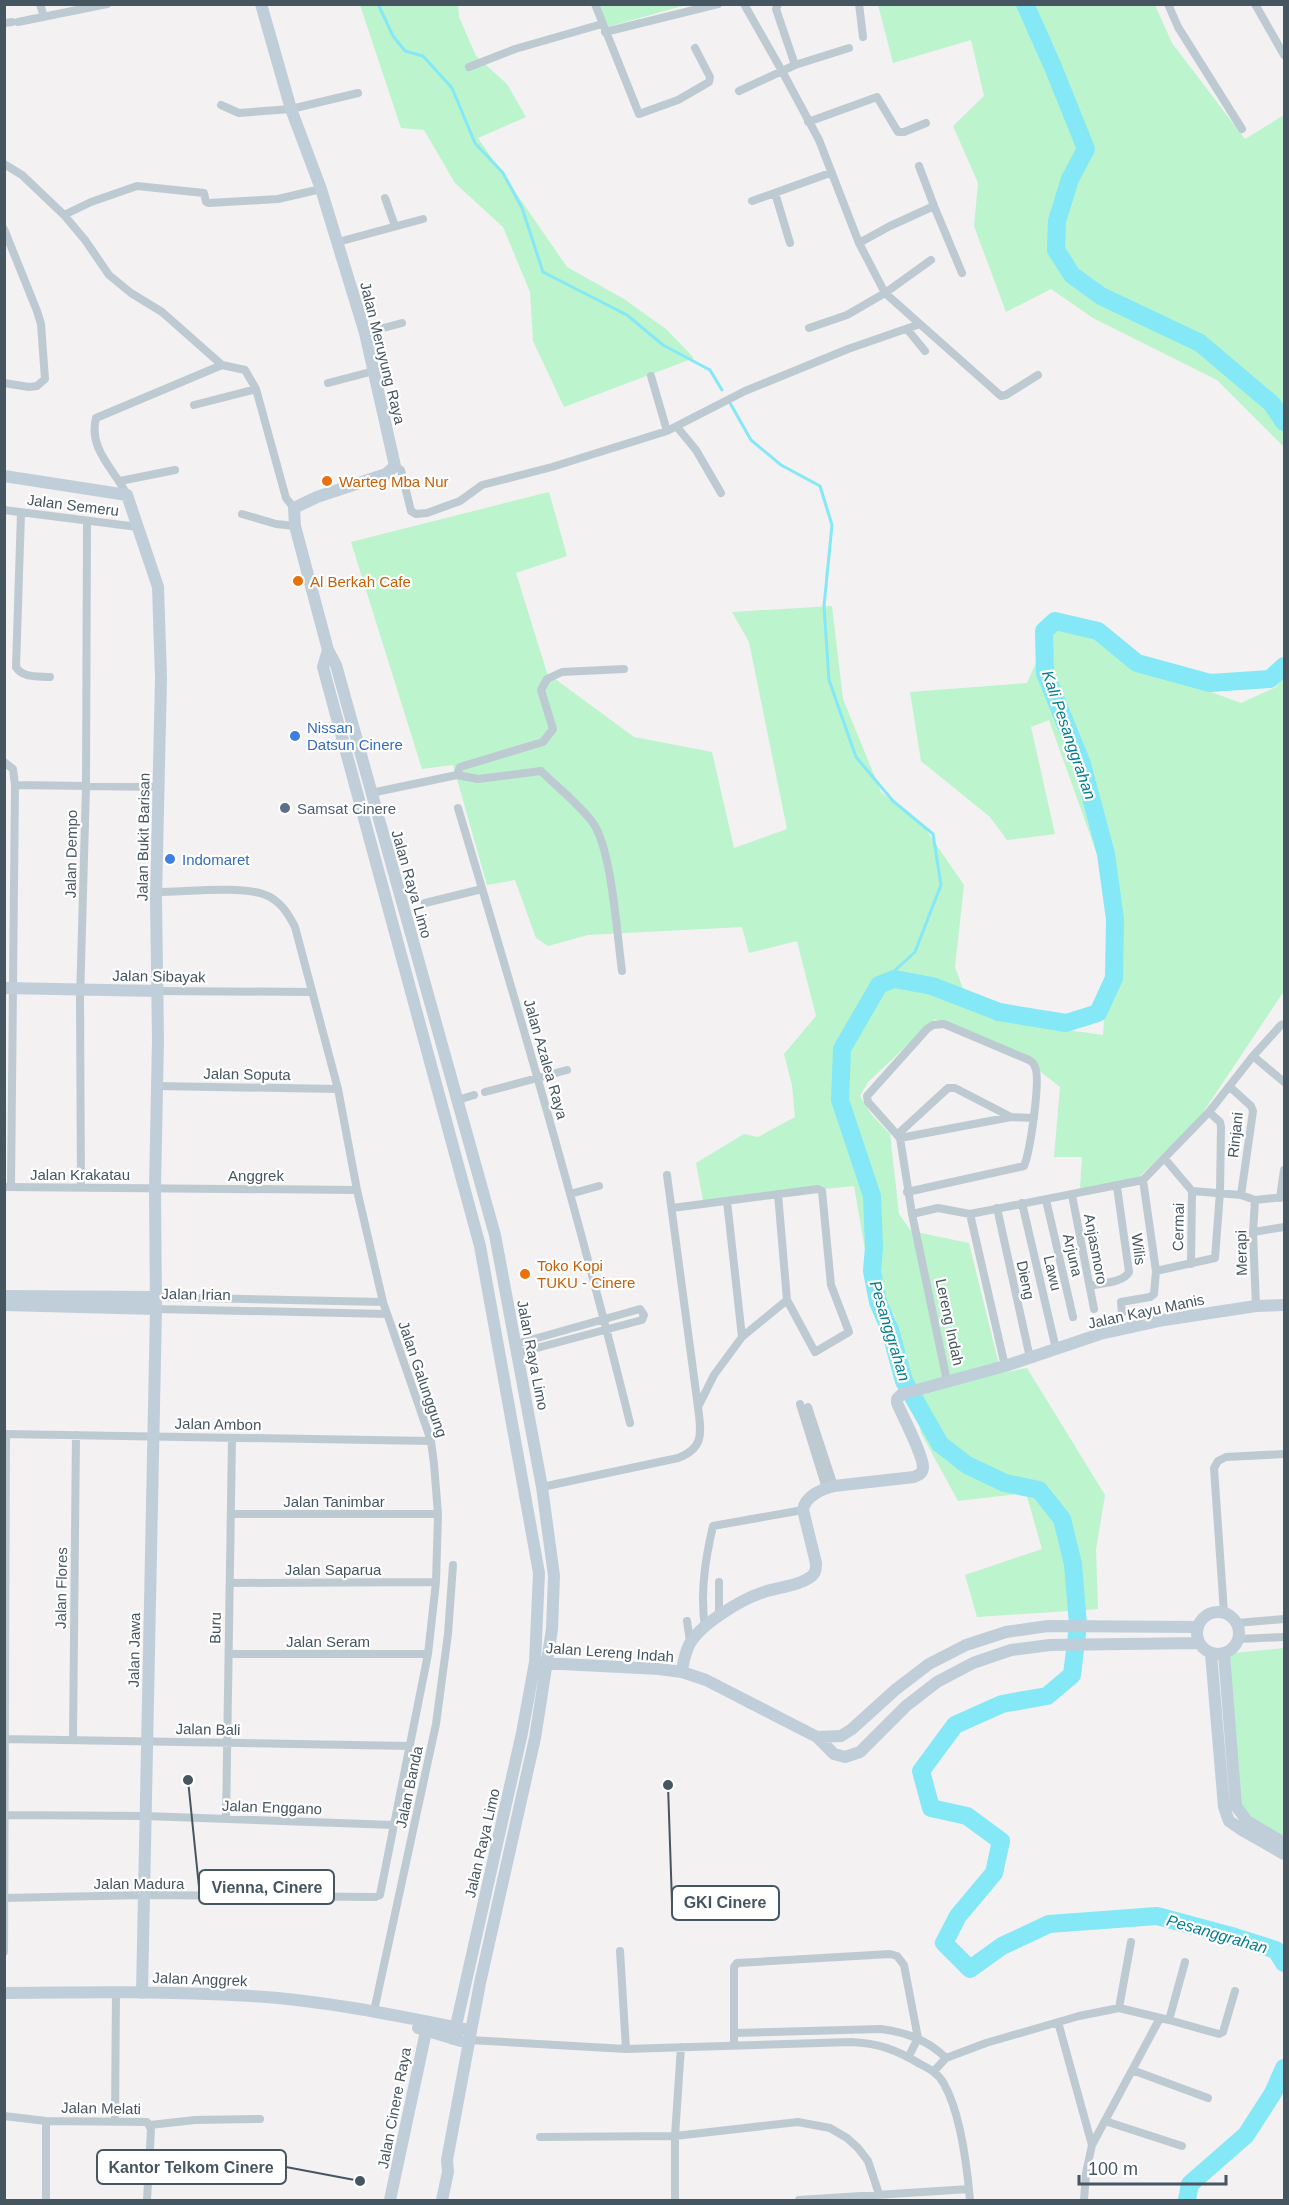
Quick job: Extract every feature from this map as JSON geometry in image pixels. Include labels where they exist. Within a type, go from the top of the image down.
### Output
[{"type":"street","points":[[40,4],[44,17]]},
{"type":"street","points":[[11,23],[107,4]]},
{"type":"street","name":"Jalan Meruyung Raya","points":[[261,4],[291,109],[321,189],[365,333],[395,466]]},
{"type":"street","points":[[595,4],[639,114],[678,100],[709,82],[710,77],[695,48]]},
{"type":"street","points":[[469,67],[515,49],[718,4]]},
{"type":"street","points":[[744,4],[819,140],[859,243],[885,293],[1001,396],[1038,375]]},
{"type":"street","points":[[778,4],[776,9],[795,65]]},
{"type":"street","points":[[859,4],[863,37]]},
{"type":"street","points":[[1167,4],[1178,27],[1242,129]]},
{"type":"street","points":[[1255,4],[1284,55]]},
{"type":"street","points":[[739,91],[795,65],[849,48]]},
{"type":"street","points":[[221,105],[239,113],[291,109],[358,93]]},
{"type":"street","points":[[808,122],[877,97],[898,132],[904,132],[926,123]]},
{"type":"street","points":[[4,164],[22,175],[64,215],[85,240],[109,275],[131,293],[162,312],[222,365],[245,370],[256,389],[286,498],[294,508],[295,526],[328,650]]},
{"type":"street","points":[[919,166],[962,273]]},
{"type":"street","points":[[752,201],[830,173]]},
{"type":"street","points":[[64,215],[91,202],[136,186],[204,193],[206,202],[209,203],[278,199],[321,189]]},
{"type":"street","points":[[775,193],[790,243]]},
{"type":"street","points":[[385,198],[395,225]]},
{"type":"street","points":[[859,243],[934,206]]},
{"type":"street","points":[[338,242],[423,219]]},
{"type":"street","points":[[4,229],[41,324],[41,350],[46,375],[42,384],[37,386],[4,383]]},
{"type":"street","points":[[809,328],[847,315],[885,293],[931,260]]},
{"type":"street","points":[[365,333],[402,323]]},
{"type":"street","points":[[294,508],[317,497],[386,474],[395,466],[401,470],[411,511],[416,514],[427,513],[460,501],[482,485],[552,467],[667,431],[745,391],[920,324]]},
{"type":"street","points":[[907,329],[925,351]]},
{"type":"street","points":[[127,495],[120,481],[99,454],[93,429],[96,418],[222,365]]},
{"type":"street","points":[[328,383],[374,371]]},
{"type":"street","points":[[651,376],[667,431]]},
{"type":"street","points":[[194,405],[256,389]]},
{"type":"street","points":[[677,427],[696,450],[721,494]]},
{"type":"street","points":[[120,481],[175,470]]},
{"type":"street","points":[[4,476],[127,495]]},
{"type":"street","name":"Jalan Bukit Barisan","points":[[127,495],[158,587],[159,602],[161,678],[157,892],[156,1303]]},
{"type":"street","name":"Jalan Semeru","points":[[4,510],[138,527]]},
{"type":"street","points":[[21,513],[16,667],[24,675],[50,677]]},
{"type":"street","points":[[242,514],[276,524],[295,526]]},
{"type":"street","name":"Jalan Dempo","points":[[81,1187],[87,522]]},
{"type":"street","name":"Jalan Raya Limo","points":[[328,650],[336,664],[495,1235],[542,1487],[554,1576],[552,1629],[522,1732],[454,2033]]},
{"type":"street","name":"Jalan Raya Limo","points":[[328,650],[323,667],[480,1246],[539,1573],[541,1663],[536,1738],[469,2038]]},
{"type":"street","points":[[457,775],[460,767],[543,742],[550,735],[553,729],[541,690],[547,679],[562,672],[624,669]]},
{"type":"street","points":[[4,762],[13,769],[15,784],[9,988],[8,1187]]},
{"type":"street","points":[[371,793],[457,775],[478,779],[541,771],[592,821],[601,836],[608,867],[622,971]]},
{"type":"street","points":[[15,784],[159,787]]},
{"type":"street","name":"Jalan Azalea Raya","points":[[458,808],[538,1077],[607,1329],[630,1423]]},
{"type":"street","points":[[367,825],[379,821]]},
{"type":"street","points":[[425,903],[482,889]]},
{"type":"street","name":"Jalan Galunggung","points":[[157,892],[263,894],[279,903],[295,927],[338,1089],[357,1190],[383,1302],[431,1442],[438,1514],[436,1582],[428,1654],[381,1893]]},
{"type":"street","name":"Jalan Sibayak","points":[[9,988],[312,992]]},
{"type":"street","points":[[899,1136],[868,1102],[867,1096],[927,1029],[938,1023],[945,1024],[1034,1064],[1037,1076],[1034,1118],[1026,1164],[1022,1167],[907,1192]]},
{"type":"street","points":[[912,1214],[938,1208],[970,1214],[1117,1187],[1143,1180],[1165,1160],[1209,1112],[1253,1056],[1284,1024]]},
{"type":"street","points":[[1253,1056],[1284,1082]]},
{"type":"street","points":[[485,1092],[567,1070]]},
{"type":"street","points":[[436,1080],[451,1076]]},
{"type":"street","name":"Jalan Soputa","points":[[156,1086],[338,1089]]},
{"type":"street","name":"Rinjani","points":[[1230,1087],[1251,1106],[1253,1111],[1241,1195]]},
{"type":"street","points":[[899,1136],[948,1088],[955,1088],[1011,1116]]},
{"type":"street","points":[[458,1100],[474,1095]]},
{"type":"street","points":[[1156,1271],[1215,1258],[1220,1192],[1221,1127],[1220,1122],[1209,1112]]},
{"type":"street","points":[[899,1136],[1011,1116],[1034,1118]]},
{"type":"street","name":"Lereng Indah","points":[[830,1487],[914,1477],[921,1473],[922,1459],[897,1399],[902,1394],[947,1381],[907,1192],[899,1136]]},
{"type":"street","points":[[1165,1160],[1192,1191],[1220,1192],[1255,1200],[1282,1198],[1284,1170]]},
{"type":"street","points":[[542,1487],[683,1456],[693,1449],[699,1440],[698,1407],[667,1175]]},
{"type":"street","points":[[1122,1313],[1121,1302],[1150,1297],[1154,1294],[1156,1271],[1143,1180]]},
{"type":"street","points":[[570,1194],[599,1186]]},
{"type":"street","name":"Jalan Krakatau","points":[[8,1187],[155,1188]]},
{"type":"street","name":"Wilis","points":[[1090,1286],[1127,1277],[1130,1272],[1117,1187]]},
{"type":"street","name":"Anggrek","points":[[155,1188],[357,1190]]},
{"type":"street","points":[[672,1208],[778,1194],[818,1189],[824,1193],[831,1285],[849,1332],[815,1352],[787,1300],[778,1194]]},
{"type":"street","name":"Cermai","points":[[1191,1264],[1192,1191]]},
{"type":"street","name":"Anjasmoro","points":[[1072,1195],[1094,1309]]},
{"type":"street","name":"Arjuna","points":[[1046,1200],[1073,1317]]},
{"type":"street","name":"Merapi","points":[[1255,1200],[1253,1232],[1256,1306]]},
{"type":"street","points":[[727,1201],[741,1337]]},
{"type":"street","name":"Lawu","points":[[1022,1203],[1056,1349]]},
{"type":"street","name":"Dieng","points":[[997,1208],[1030,1358]]},
{"type":"street","points":[[970,1214],[1005,1366]]},
{"type":"street","points":[[1253,1232],[1284,1227]]},
{"type":"street","name":"Jalan Irian","points":[[4,1296],[387,1314]]},
{"type":"street","points":[[698,1407],[714,1375],[741,1337],[787,1300]]},
{"type":"street","name":"Jalan Irian","points":[[4,1305],[383,1302]]},
{"type":"street","name":"Jalan Jawa","points":[[142,1993],[156,1303]]},
{"type":"street","name":"Jalan Kayu Manis","points":[[947,1381],[1005,1366],[1100,1334],[1256,1306],[1284,1305]]},
{"type":"street","points":[[640,1309],[644,1315],[642,1320],[517,1349],[604,1318],[640,1309]]},
{"type":"street","points":[[682,1672],[690,1642],[719,1615],[748,1598],[800,1582],[814,1575],[816,1563],[803,1510],[806,1501],[830,1487],[804,1405]]},
{"type":"street","points":[[4,1952],[5,1434]]},
{"type":"street","name":"Jalan Ambon","points":[[5,1434],[431,1442]]},
{"type":"street","name":"Jalan Flores","points":[[74,1740],[76,1435]]},
{"type":"street","name":"Buru","points":[[226,1819],[232,1438]]},
{"type":"street","points":[[1224,1613],[1214,1468],[1218,1461],[1226,1457],[1284,1454]]},
{"type":"street","points":[[705,1629],[702,1608],[703,1576],[713,1526],[803,1510]]},
{"type":"street","name":"Jalan Tanimbar","points":[[231,1514],[438,1514]]},
{"type":"street","name":"Jalan Banda","points":[[374,2011],[436,1724],[448,1634],[453,1565]]},
{"type":"street","name":"Jalan Saparua","points":[[230,1583],[436,1582]]},
{"type":"street","points":[[719,1582],[719,1615]]},
{"type":"street","points":[[1224,1613],[1237,1623],[1239,1640],[1236,1646],[1218,1654],[1199,1643],[1197,1627],[1208,1614],[1224,1613]]},
{"type":"street","points":[[1237,1623],[1284,1619]]},
{"type":"street","points":[[687,1621],[690,1642]]},
{"type":"street","points":[[817,1737],[841,1736],[929,1664],[966,1645],[1006,1632],[1048,1626],[1197,1627]]},
{"type":"street","points":[[1239,1640],[1284,1637]]},
{"type":"street","name":"Jalan Lereng Indah","points":[[541,1663],[682,1672],[706,1680],[817,1737],[834,1754],[845,1757],[860,1752],[906,1706],[937,1682],[973,1663],[1011,1650],[1050,1645],[1199,1643]]},
{"type":"street","name":"Jalan Seram","points":[[229,1654],[428,1654]]},
{"type":"street","points":[[1218,1654],[1236,1806],[1247,1821],[1284,1843]]},
{"type":"street","points":[[1218,1654],[1224,1807],[1229,1821],[1284,1854]]},
{"type":"street","name":"Jalan Bali","points":[[5,1740],[410,1746]]},
{"type":"street","name":"Jalan Enggano","points":[[5,1815],[145,1816],[394,1825]]},
{"type":"street","name":"Jalan Madura","points":[[5,1898],[145,1895],[375,1897],[381,1893]]},
{"type":"street","points":[[1119,2008],[1131,1942]]},
{"type":"street","points":[[620,1951],[626,2049]]},
{"type":"street","points":[[734,2045],[734,1966],[737,1963],[890,1954],[897,1956],[904,1965],[918,2038],[909,2056]]},
{"type":"street","points":[[1085,2200],[1087,2165],[1092,2145],[1132,2070],[1164,2019],[1185,1962]]},
{"type":"street","points":[[933,2071],[946,2058],[1017,2032],[1119,2008],[1221,2034],[1235,1991]]},
{"type":"street","points":[[115,2122],[116,1992]]},
{"type":"street","name":"Jalan Anggrek","points":[[4,1993],[116,1992],[253,1996],[374,2011],[469,2038]]},
{"type":"street","points":[[1058,2022],[1092,2145]]},
{"type":"street","name":"Jalan Cinere Raya","points":[[390,2200],[426,2027]]},
{"type":"street","points":[[735,2033],[881,2029],[918,2038],[937,2049],[946,2058]]},
{"type":"street","points":[[442,2200],[469,2038],[626,2049],[734,2045],[878,2044],[909,2056],[933,2071],[944,2084],[956,2116],[970,2200]]},
{"type":"street","points":[[675,2200],[675,2136],[681,2047]]},
{"type":"street","points":[[1132,2070],[1208,2098]]},
{"type":"street","name":"Jalan Melati","points":[[4,2116],[46,2121],[147,2122],[150,2125],[147,2200]]},
{"type":"street","points":[[150,2125],[195,2120],[260,2119]]},
{"type":"street","points":[[46,2121],[46,2200]]},
{"type":"street","points":[[1105,2121],[1182,2146]]},
{"type":"street","points":[[540,2137],[675,2136],[798,2122],[830,2128],[847,2138],[868,2161],[879,2197]]},
{"type":"street","points":[[434,2200],[439,2171],[447,2160]]},
{"type":"street","points":[[799,2200],[879,2197],[969,2189]]},
{"type":"green space","points":[[360,5],[458,5],[459,17],[476,56],[507,84],[526,117],[478,138],[567,267],[624,299],[666,329],[694,358],[564,407],[533,341],[530,292],[503,227],[455,183],[424,130],[401,128]]},
{"type":"green space","points":[[597,5],[686,5],[604,28]]},
{"type":"green space","points":[[878,5],[1155,5],[1172,43],[1245,139],[1284,115],[1284,447],[1217,380],[1093,318],[1051,289],[1006,312],[974,226],[978,183],[953,126],[984,96],[971,40],[893,63]]},
{"type":"green space","points":[[549,492],[567,556],[516,573],[547,673],[634,737],[712,752],[734,848],[787,829],[749,642],[732,612],[832,606],[843,699],[881,792],[924,827],[964,885],[955,967],[966,997],[997,1020],[1103,1035],[1113,899],[1049,720],[1031,727],[1055,834],[1007,840],[990,817],[921,761],[910,692],[1027,683],[1051,629],[1101,635],[1173,678],[1241,703],[1276,687],[1284,677],[1284,991],[1198,1120],[1138,1178],[1080,1189],[1082,1157],[1054,1157],[1060,1087],[1032,1065],[935,1019],[868,1082],[860,1096],[871,1114],[890,1134],[899,1214],[911,1231],[969,1243],[1001,1373],[1027,1368],[1105,1495],[1096,1550],[1098,1609],[977,1617],[965,1575],[1042,1549],[1026,1493],[958,1501],[921,1433],[894,1313],[876,1313],[854,1186],[703,1201],[696,1163],[744,1134],[758,1137],[795,1117],[792,1085],[784,1054],[816,1016],[797,941],[749,953],[742,927],[588,935],[548,946],[536,938],[515,880],[487,885],[453,765],[422,769],[351,542]]},
{"type":"green space","points":[[1284,1648],[1284,1843],[1240,1813],[1224,1654]]},
{"type":"waterway","points":[[378,4],[393,36],[405,51],[423,56],[452,88],[475,143],[503,173],[522,208],[543,272],[627,315],[663,345],[710,370],[722,390]]},
{"type":"waterway","name":"Kali Pesanggrahan","points":[[1025,4],[1086,149],[1070,179],[1057,221],[1056,250],[1072,275],[1101,296],[1200,343],[1272,404],[1284,422]]},
{"type":"waterway","points":[[730,403],[751,440],[781,465],[820,486],[832,525],[824,606],[829,680],[856,757],[893,801],[933,834],[941,885],[915,952],[879,985]]},
{"type":"waterway","name":"Pesanggrahan","points":[[1284,666],[1270,679],[1210,683],[1137,663],[1098,631],[1055,621],[1044,631],[1045,673],[1082,764],[1106,854],[1115,919],[1114,978],[1098,1013],[1066,1023],[999,1012],[932,986],[894,979],[879,985],[842,1049],[840,1100],[872,1196],[874,1247],[872,1271],[878,1302],[890,1330],[904,1381],[940,1444],[967,1465],[1005,1483],[1039,1490],[1062,1519],[1073,1564],[1078,1625],[1072,1675],[1047,1696],[1002,1704],[955,1725],[921,1771],[931,1808],[967,1816],[1001,1841],[994,1873],[958,1916],[944,1943],[970,1969],[1002,1946],[1049,1924],[1157,1916],[1276,1950],[1284,1963]]},
{"type":"waterway","name":"Pesanggrahan","points":[[1187,2200],[1190,2184],[1246,2135],[1273,2093],[1284,2068]]},
{"type":"place","name":"Warteg Mba Nur","points":[[327,481]]},
{"type":"place","name":"Al Berkah Cafe","points":[[298,581]]},
{"type":"place","name":"Nissan Datsun Cinere","points":[[295,736]]},
{"type":"place","name":"Samsat Cinere","points":[[285,808]]},
{"type":"place","name":"Indomaret","points":[[170,859]]},
{"type":"place","name":"Toko Kopi TUKU - Cinere","points":[[525,1274]]},
{"type":"place","name":"Vienna, Cinere","points":[[188,1780]]},
{"type":"place","name":"GKI Cinere","points":[[668,1785]]},
{"type":"place","name":"Kantor Telkom Cinere","points":[[360,2181]]}]
